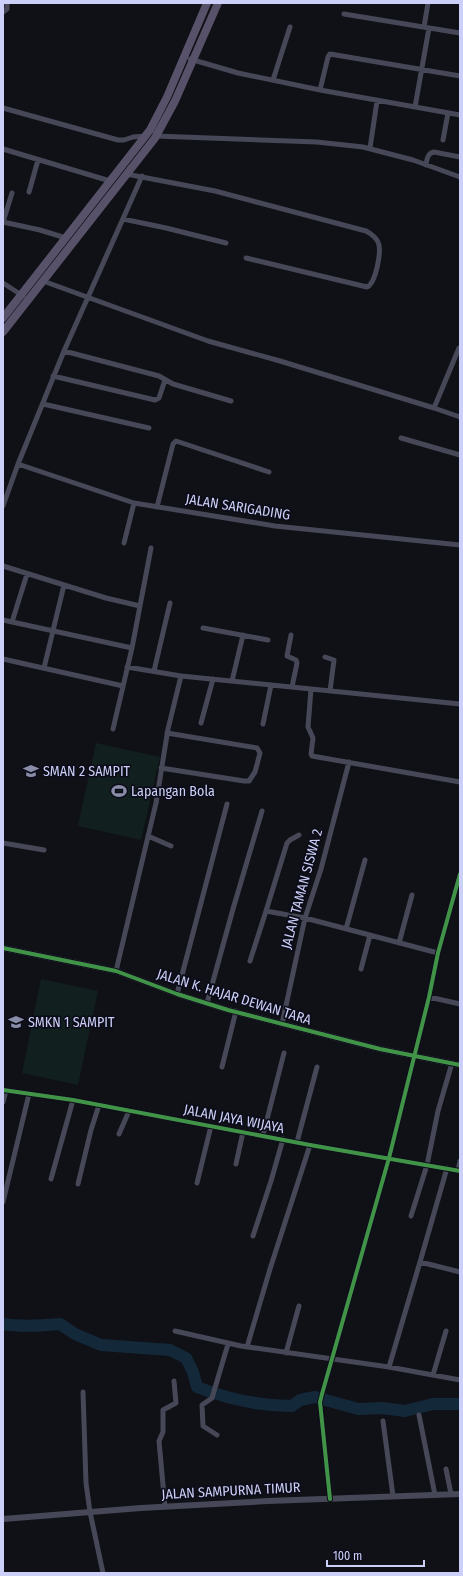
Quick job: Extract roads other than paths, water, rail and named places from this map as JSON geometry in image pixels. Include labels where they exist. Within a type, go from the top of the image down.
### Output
[{"type":"main road","points":[[3,318],[150,130],[167,97],[207,3]]},
{"type":"main road","points":[[3,332],[29,301],[156,136],[175,101],[218,3]]},
{"type":"main road","points":[[88,209],[94,215]]},
{"type":"street","points":[[3,12],[7,9],[7,3]]},
{"type":"street","points":[[415,107],[422,69],[428,3]]},
{"type":"street","points":[[344,14],[460,33]]},
{"type":"street","points":[[273,80],[290,27]]},
{"type":"street","points":[[320,90],[328,56],[330,54],[460,76]]},
{"type":"street","points":[[184,56],[192,61],[238,73],[377,101],[460,115]]},
{"type":"street","points":[[370,148],[377,101]]},
{"type":"street","points":[[3,108],[118,140],[124,140],[133,136],[145,136]]},
{"type":"street","points":[[443,140],[448,113]]},
{"type":"street","points":[[156,136],[316,142],[370,148],[426,164],[460,177]]},
{"type":"street","points":[[3,149],[110,181]]},
{"type":"street","points":[[426,164],[428,156],[430,153],[434,152],[460,157]]},
{"type":"street","points":[[29,192],[38,160]]},
{"type":"street","points":[[126,174],[142,176],[215,192],[366,231],[374,237],[380,252],[372,284],[367,287],[246,258]]},
{"type":"street","points":[[3,506],[53,376],[142,176]]},
{"type":"street","points":[[12,192],[3,222],[40,230],[66,238]]},
{"type":"street","points":[[123,219],[226,243]]},
{"type":"street","points":[[44,281],[208,341],[280,361],[460,417]]},
{"type":"street","points":[[3,283],[21,294],[29,301]]},
{"type":"street","points":[[434,408],[459,348]]},
{"type":"street","points":[[64,351],[159,376],[173,384],[231,401]]},
{"type":"street","points":[[53,376],[155,400],[159,398],[165,380]]},
{"type":"street","points":[[43,404],[149,428]]},
{"type":"street","points":[[401,438],[460,455]]},
{"type":"street","points":[[157,507],[173,444],[176,441],[269,472]]},
{"type":"street","name":"JALAN SARIGADING","points":[[18,464],[134,503],[275,526],[460,545]]},
{"type":"street","points":[[124,543],[134,503]]},
{"type":"street","points":[[113,729],[132,648],[151,548]]},
{"type":"street","points":[[3,566],[106,598],[140,606]]},
{"type":"street","points":[[12,622],[27,574]]},
{"type":"street","points":[[44,668],[64,585]]},
{"type":"street","points":[[154,671],[170,603]]},
{"type":"street","points":[[3,620],[132,648]]},
{"type":"street","points":[[203,628],[268,640]]},
{"type":"street","points":[[232,681],[243,635]]},
{"type":"street","points":[[291,635],[287,656],[296,660],[297,663],[292,687]]},
{"type":"street","points":[[324,657],[334,660],[330,691]]},
{"type":"street","points":[[3,658],[123,686]]},
{"type":"street","points":[[127,667],[181,676],[460,704]]},
{"type":"street","points":[[116,971],[156,803],[160,768],[181,676]]},
{"type":"street","points":[[201,723],[213,679]]},
{"type":"street","points":[[264,724],[271,685]]},
{"type":"street","points":[[311,689],[308,727],[313,738],[311,754],[315,757],[460,782]]},
{"type":"street","points":[[160,768],[244,781],[249,780],[255,772],[260,753],[257,748],[167,733]]},
{"type":"street","name":"JALAN TAMAN SISWA 2","points":[[282,1024],[305,918],[321,869],[349,762]]},
{"type":"street","points":[[177,994],[227,804]]},
{"type":"street","points":[[207,1003],[262,811]]},
{"type":"street","points":[[250,961],[287,844],[290,840],[299,835]]},
{"type":"street","points":[[148,836],[171,846]]},
{"type":"street","points":[[3,843],[44,850]]},
{"type":"street","points":[[346,929],[365,860]]},
{"type":"street","points":[[330,1498],[320,1402],[389,1158],[415,1056],[438,953],[460,874]]},
{"type":"street","points":[[399,943],[412,895]]},
{"type":"street","points":[[266,911],[305,918],[438,953]]},
{"type":"street","points":[[362,969],[370,935]]},
{"type":"street","name":"JALAN K. HAJAR DEWAN TARA","points":[[3,948],[116,971],[177,994],[282,1024],[380,1049],[460,1065]]},
{"type":"street","points":[[429,997],[460,1004]]},
{"type":"street","points":[[222,1067],[236,1011]]},
{"type":"street","points":[[263,1135],[284,1053]]},
{"type":"street","points":[[411,1216],[427,1165],[438,1111],[452,1063]]},
{"type":"street","points":[[297,1142],[317,1067]]},
{"type":"street","points":[[3,1102],[4,1091]]},
{"type":"street","name":"JALAN JAYA WIJAYA","points":[[4,1091],[73,1100],[310,1145],[459,1170]]},
{"type":"street","points":[[3,1202],[29,1094]]},
{"type":"street","points":[[51,1179],[73,1100]]},
{"type":"street","points":[[78,1184],[91,1130],[99,1105]]},
{"type":"street","points":[[119,1134],[129,1111]]},
{"type":"street","points":[[197,1183],[211,1126]]},
{"type":"street","points":[[236,1164],[243,1132]]},
{"type":"street","points":[[253,1236],[271,1181],[282,1139]]},
{"type":"street","points":[[246,1347],[310,1145]]},
{"type":"street","points":[[459,1170],[460,1161]]},
{"type":"street","points":[[389,1367],[447,1168]]},
{"type":"street","points":[[420,1262],[460,1272]]},
{"type":"street","points":[[286,1353],[299,1306]]},
{"type":"street","points":[[175,1331],[228,1344],[389,1367],[460,1380]]},
{"type":"street","points":[[433,1375],[446,1331]]},
{"type":"street","points":[[217,1435],[204,1428],[202,1424],[202,1403],[211,1400],[228,1344]]},
{"type":"street","points":[[164,1507],[159,1441],[163,1432],[163,1410],[176,1402],[174,1381]]},
{"type":"street","points":[[83,1392],[85,1474],[90,1512],[103,1573]]},
{"type":"street","points":[[419,1415],[435,1495]]},
{"type":"street","points":[[384,1421],[393,1496]]},
{"type":"street","points":[[446,1469],[451,1494]]},
{"type":"street","name":"JALAN SAMPURNA TIMUR","points":[[3,1519],[164,1507],[330,1498],[460,1494]]},
{"type":"waterway","points":[[3,1324],[17,1326],[60,1324],[75,1334],[101,1345],[170,1350],[186,1358],[193,1372],[197,1387],[220,1395],[256,1403],[292,1406],[300,1400],[315,1397],[358,1409],[382,1408],[405,1411],[433,1404],[460,1404]]},
{"type":"place","name":"SMAN 2 SAMPIT","points":[[31,771]]},
{"type":"place","name":"Lapangan Bola","points":[[119,791]]},
{"type":"place","name":"SMKN 1 SAMPIT","points":[[16,1022]]}]
